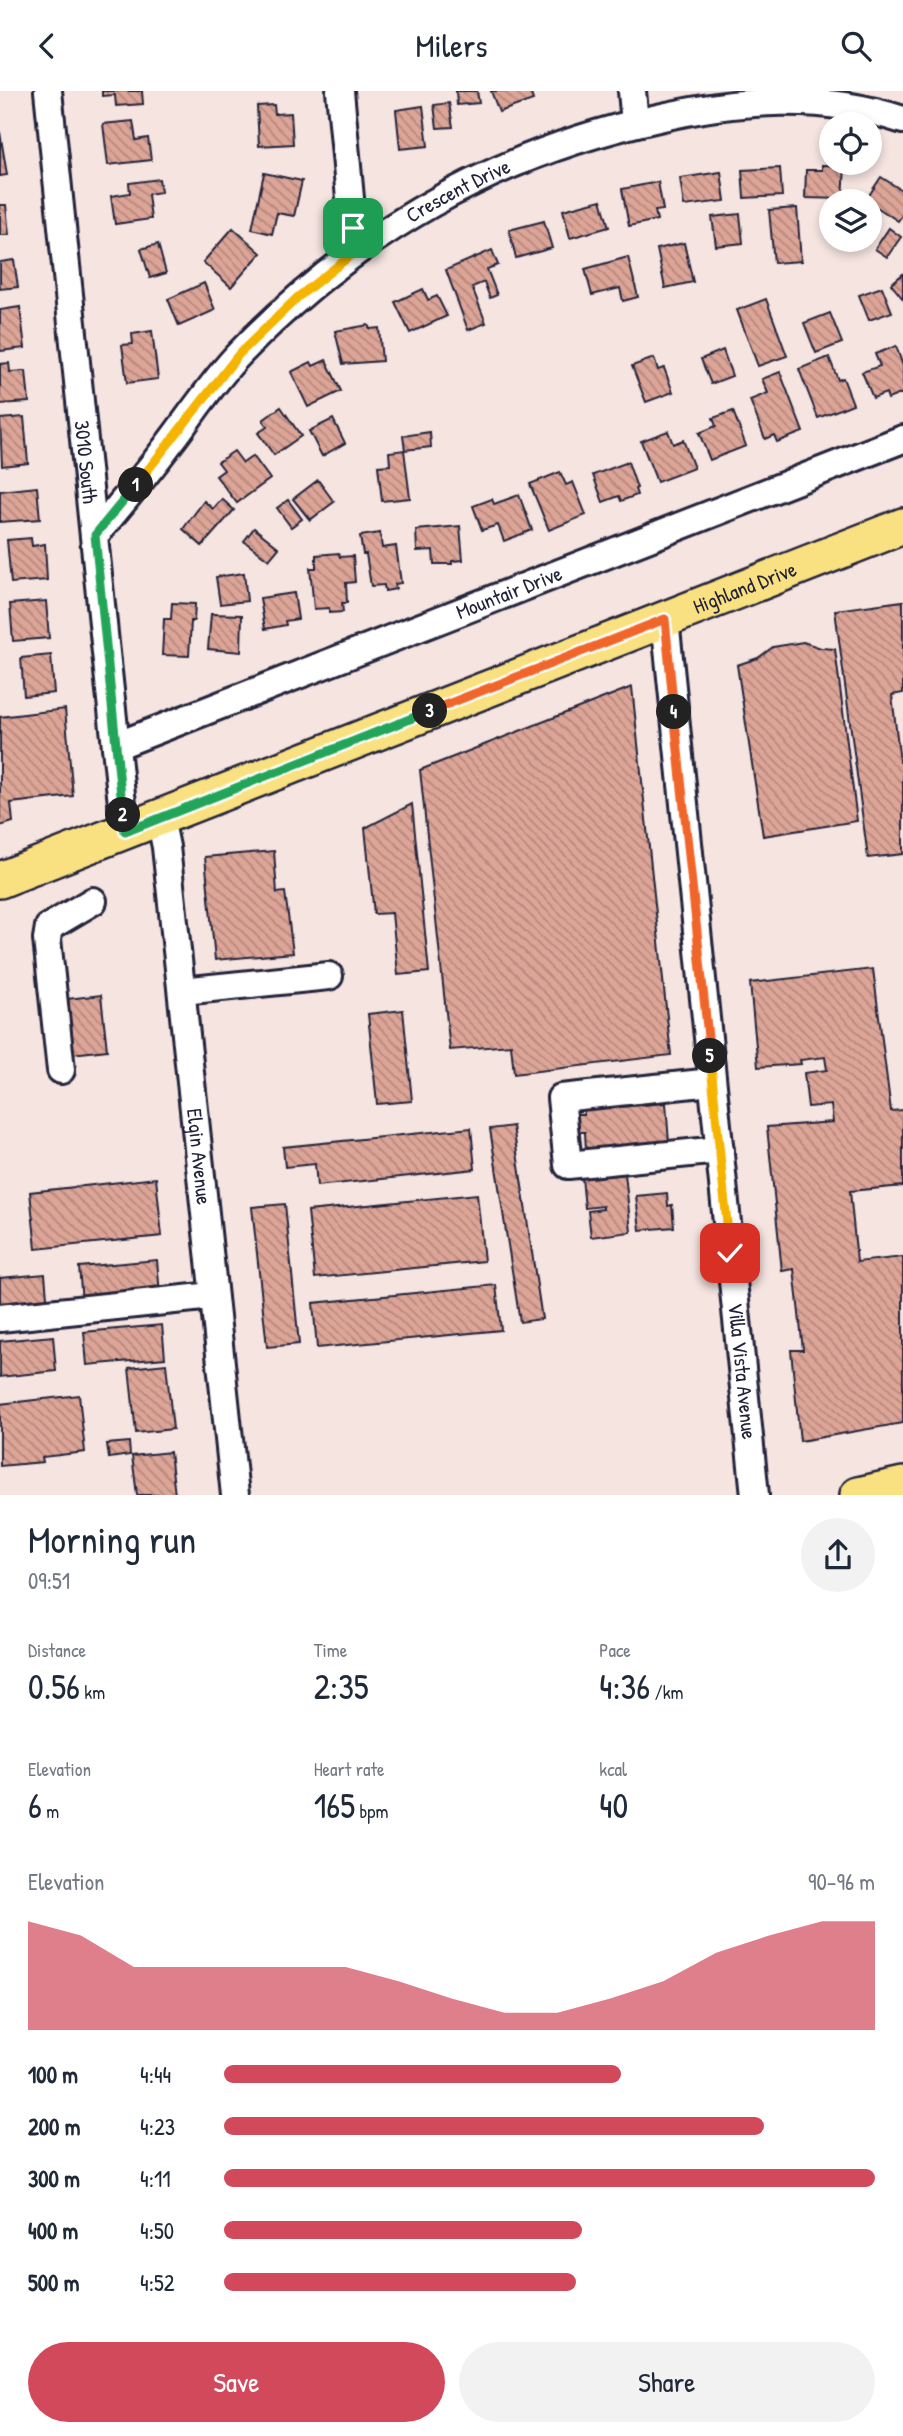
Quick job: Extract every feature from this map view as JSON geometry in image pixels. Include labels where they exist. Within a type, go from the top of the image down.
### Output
[{"type":"main road","name":"Highland Drive","points":[[0,880],[903,526]]},
{"type":"main road","points":[[858,1495],[903,1488]]},
{"type":"street","name":"3010 South","points":[[48,91],[79,410],[95,535],[125,832]]},
{"type":"street","points":[[340,91],[355,252]]},
{"type":"street","points":[[632,91],[635,123]]},
{"type":"street","name":"Crescent Drive","points":[[95,535],[239,354],[298,297],[355,252],[445,195],[490,172],[575,139],[687,111],[786,101],[829,102],[873,110],[903,120]]},
{"type":"street","name":"Mountair Drive","points":[[116,746],[903,439]]},
{"type":"street","name":"Villa Vista Avenue","points":[[665,619],[755,1495]]},
{"type":"street","name":"Elgin Avenue","points":[[160,818],[166,847],[235,1495]]},
{"type":"street","points":[[61,1070],[47,939],[49,927],[93,901]]},
{"type":"street","points":[[181,991],[329,976]]},
{"type":"street","points":[[712,1082],[561,1098],[568,1165],[720,1150]]},
{"type":"street","points":[[0,1318],[213,1296]]},
{"type":"building","points":[[102,91],[142,91],[143,104],[116,106],[115,95],[102,96]]},
{"type":"building","points":[[456,91],[477,91],[479,103],[457,105]]},
{"type":"building","points":[[491,91],[530,91],[533,100],[499,112]]},
{"type":"building","points":[[449,103],[453,127],[437,128],[434,105]]},
{"type":"building","points":[[274,105],[275,114],[291,113],[293,144],[259,146],[257,106]]},
{"type":"building","points":[[423,106],[428,146],[400,149],[396,110]]},
{"type":"building","points":[[133,121],[136,140],[148,138],[151,160],[108,165],[103,124]]},
{"type":"building","points":[[0,132],[7,175],[0,176]]},
{"type":"building","points":[[780,168],[782,196],[744,198],[742,170]]},
{"type":"building","points":[[806,170],[819,170],[819,175],[844,175],[844,189],[819,189],[819,198],[805,198]]},
{"type":"building","points":[[721,172],[725,201],[684,206],[680,178]]},
{"type":"building","points":[[264,173],[302,181],[294,216],[277,213],[272,234],[252,229]]},
{"type":"building","points":[[881,177],[903,191],[903,214],[898,221],[882,210],[882,189],[873,189]]},
{"type":"building","points":[[159,179],[161,192],[148,194],[151,219],[115,224],[111,196],[130,193],[129,183]]},
{"type":"building","points":[[658,182],[663,210],[655,211],[657,220],[629,226],[622,189]]},
{"type":"building","points":[[601,200],[609,227],[570,238],[563,210]]},
{"type":"building","points":[[0,205],[6,205],[9,235],[0,235]]},
{"type":"building","points":[[797,208],[801,261],[774,263],[769,210]]},
{"type":"building","points":[[740,214],[743,243],[716,246],[712,217]]},
{"type":"building","points":[[544,221],[552,248],[516,258],[509,230]]},
{"type":"building","points":[[233,228],[261,253],[231,287],[203,262]]},
{"type":"building","points":[[889,228],[901,237],[887,257],[880,252],[882,252],[882,238]]},
{"type":"building","points":[[684,243],[693,282],[665,288],[657,249]]},
{"type":"building","points":[[158,244],[166,273],[150,278],[141,249]]},
{"type":"building","points":[[492,250],[498,265],[487,269],[497,295],[490,298],[484,282],[472,287],[486,323],[468,330],[446,270]]},
{"type":"building","points":[[628,257],[638,297],[623,301],[620,288],[592,295],[585,269]]},
{"type":"building","points":[[14,260],[18,287],[0,289],[0,262]]},
{"type":"building","points":[[903,274],[903,299],[891,284]]},
{"type":"building","points":[[204,283],[215,310],[179,326],[168,299]]},
{"type":"building","points":[[882,287],[892,312],[869,320],[859,295]]},
{"type":"building","points":[[423,289],[428,300],[437,296],[447,316],[410,333],[395,302]]},
{"type":"building","points":[[766,299],[787,356],[758,366],[737,310]]},
{"type":"building","points":[[20,307],[25,348],[0,351],[0,310]]},
{"type":"building","points":[[830,313],[842,343],[816,353],[804,323]]},
{"type":"building","points":[[368,325],[370,329],[379,328],[382,361],[343,364],[335,331]]},
{"type":"building","points":[[152,331],[158,379],[127,383],[122,345],[133,344],[132,334]]},
{"type":"building","points":[[896,346],[903,366],[903,393],[888,399],[886,393],[873,398],[862,372],[880,366],[875,354]]},
{"type":"building","points":[[723,350],[732,376],[711,384],[701,359]]},
{"type":"building","points":[[829,357],[838,380],[843,378],[853,404],[818,418],[799,369]]},
{"type":"building","points":[[654,358],[658,370],[664,368],[673,392],[646,402],[632,366]]},
{"type":"building","points":[[326,360],[341,391],[308,407],[291,372],[311,362],[313,366]]},
{"type":"building","points":[[9,363],[10,372],[26,371],[29,402],[0,404],[0,364]]},
{"type":"building","points":[[780,372],[803,432],[777,442],[774,435],[765,439],[750,400],[768,393],[762,379]]},
{"type":"building","points":[[281,407],[301,436],[274,455],[258,433],[267,427],[263,420]]},
{"type":"building","points":[[733,411],[746,446],[710,460],[699,433],[716,426],[713,418]]},
{"type":"building","points":[[24,417],[28,463],[2,466],[0,419]]},
{"type":"building","points":[[333,419],[345,443],[322,456],[309,431]]},
{"type":"building","points":[[668,431],[673,444],[683,440],[694,468],[657,482],[641,441]]},
{"type":"building","points":[[430,432],[431,447],[405,450],[403,436]]},
{"type":"building","points":[[404,450],[410,498],[382,501],[378,466],[390,465],[389,452]]},
{"type":"building","points":[[234,451],[243,463],[253,456],[270,479],[237,503],[216,476],[224,470],[218,462]]},
{"type":"building","points":[[628,462],[637,495],[621,501],[619,496],[603,502],[593,475]]},
{"type":"building","points":[[560,472],[566,485],[573,482],[586,515],[549,530],[530,484]]},
{"type":"building","points":[[318,480],[334,502],[310,520],[293,499]]},
{"type":"building","points":[[37,487],[40,519],[0,522],[0,491]]},
{"type":"building","points":[[519,495],[532,530],[504,541],[498,525],[482,530],[473,506],[492,499],[494,504]]},
{"type":"building","points":[[222,499],[234,510],[202,546],[183,529],[204,501],[213,509]]},
{"type":"building","points":[[288,500],[302,519],[291,527],[277,508]]},
{"type":"building","points":[[460,526],[463,560],[452,561],[452,564],[434,564],[433,550],[417,551],[416,530]]},
{"type":"building","points":[[254,528],[279,548],[269,560],[244,541]]},
{"type":"building","points":[[380,533],[382,548],[396,546],[401,583],[395,584],[396,589],[385,591],[384,585],[371,586],[360,536]]},
{"type":"building","points":[[31,538],[32,546],[45,544],[47,580],[11,583],[7,540]]},
{"type":"building","points":[[339,553],[340,557],[353,556],[355,582],[346,583],[347,603],[342,603],[343,612],[329,613],[329,608],[314,609],[310,568],[316,568],[316,555]]},
{"type":"building","points":[[244,573],[247,601],[220,604],[216,577]]},
{"type":"building","points":[[294,593],[298,619],[285,621],[286,625],[265,629],[260,598]]},
{"type":"building","points":[[46,601],[49,638],[13,641],[10,604]]},
{"type":"building","points":[[903,601],[903,693],[892,695],[900,762],[903,762],[903,854],[868,858],[835,610]]},
{"type":"building","points":[[172,603],[195,604],[189,656],[162,655],[164,619],[171,619]]},
{"type":"building","points":[[211,614],[242,615],[241,652],[208,649]]},
{"type":"building","points":[[803,642],[835,649],[857,821],[763,836],[737,665],[758,658],[773,647]]},
{"type":"building","points":[[51,655],[54,693],[24,696],[21,658]]},
{"type":"building","points":[[632,687],[671,1055],[514,1074],[511,1045],[450,1050],[420,770]]},
{"type":"building","points":[[65,709],[73,796],[11,803],[13,822],[0,826],[0,717]]},
{"type":"building","points":[[412,804],[429,972],[398,975],[392,913],[374,914],[365,828]]},
{"type":"building","points":[[274,851],[277,893],[285,892],[293,953],[215,960],[205,857]]},
{"type":"building","points":[[873,969],[891,1111],[903,1110],[903,1186],[850,1191],[857,1262],[903,1257],[903,1423],[800,1441],[791,1350],[803,1350],[794,1269],[782,1271],[767,1127],[833,1122],[831,1105],[808,1107],[804,1073],[827,1070],[825,1057],[800,1060],[801,1064],[758,1067],[750,983]]},
{"type":"building","points":[[101,995],[107,1050],[63,1055],[59,1000]]},
{"type":"building","points":[[403,1010],[412,1101],[377,1104],[368,1014]]},
{"type":"building","points":[[666,1103],[669,1143],[586,1150],[585,1132],[578,1132],[576,1114],[584,1114],[584,1110]]},
{"type":"building","points":[[513,1126],[542,1319],[520,1322],[490,1129]]},
{"type":"building","points":[[471,1128],[475,1169],[317,1186],[315,1164],[285,1167],[283,1147]]},
{"type":"building","points":[[625,1173],[631,1232],[591,1237],[588,1211],[603,1209],[603,1206],[585,1208],[582,1178]]},
{"type":"building","points":[[156,1178],[162,1236],[36,1249],[30,1192]]},
{"type":"building","points":[[667,1193],[668,1206],[672,1205],[674,1227],[640,1230],[636,1196]]},
{"type":"building","points":[[477,1194],[484,1261],[315,1278],[308,1211]]},
{"type":"building","points":[[285,1204],[299,1344],[267,1347],[252,1207]]},
{"type":"building","points":[[157,1260],[160,1294],[82,1301],[79,1267]]},
{"type":"building","points":[[45,1274],[48,1309],[0,1313],[0,1278]]},
{"type":"building","points":[[496,1285],[501,1330],[317,1348],[313,1303]]},
{"type":"building","points":[[162,1325],[165,1358],[87,1365],[84,1332]]},
{"type":"building","points":[[53,1336],[56,1371],[0,1377],[0,1341]]},
{"type":"building","points":[[166,1364],[173,1429],[136,1433],[129,1368]]},
{"type":"building","points":[[79,1395],[85,1452],[42,1457],[43,1462],[0,1466],[0,1404]]},
{"type":"building","points":[[129,1442],[130,1455],[109,1458],[107,1444]]},
{"type":"building","points":[[170,1452],[175,1495],[137,1495],[132,1456]]},
{"type":"route","points":[[353,228],[355,252],[298,297],[239,354],[95,535],[125,832],[665,619],[730,1253]]}]
